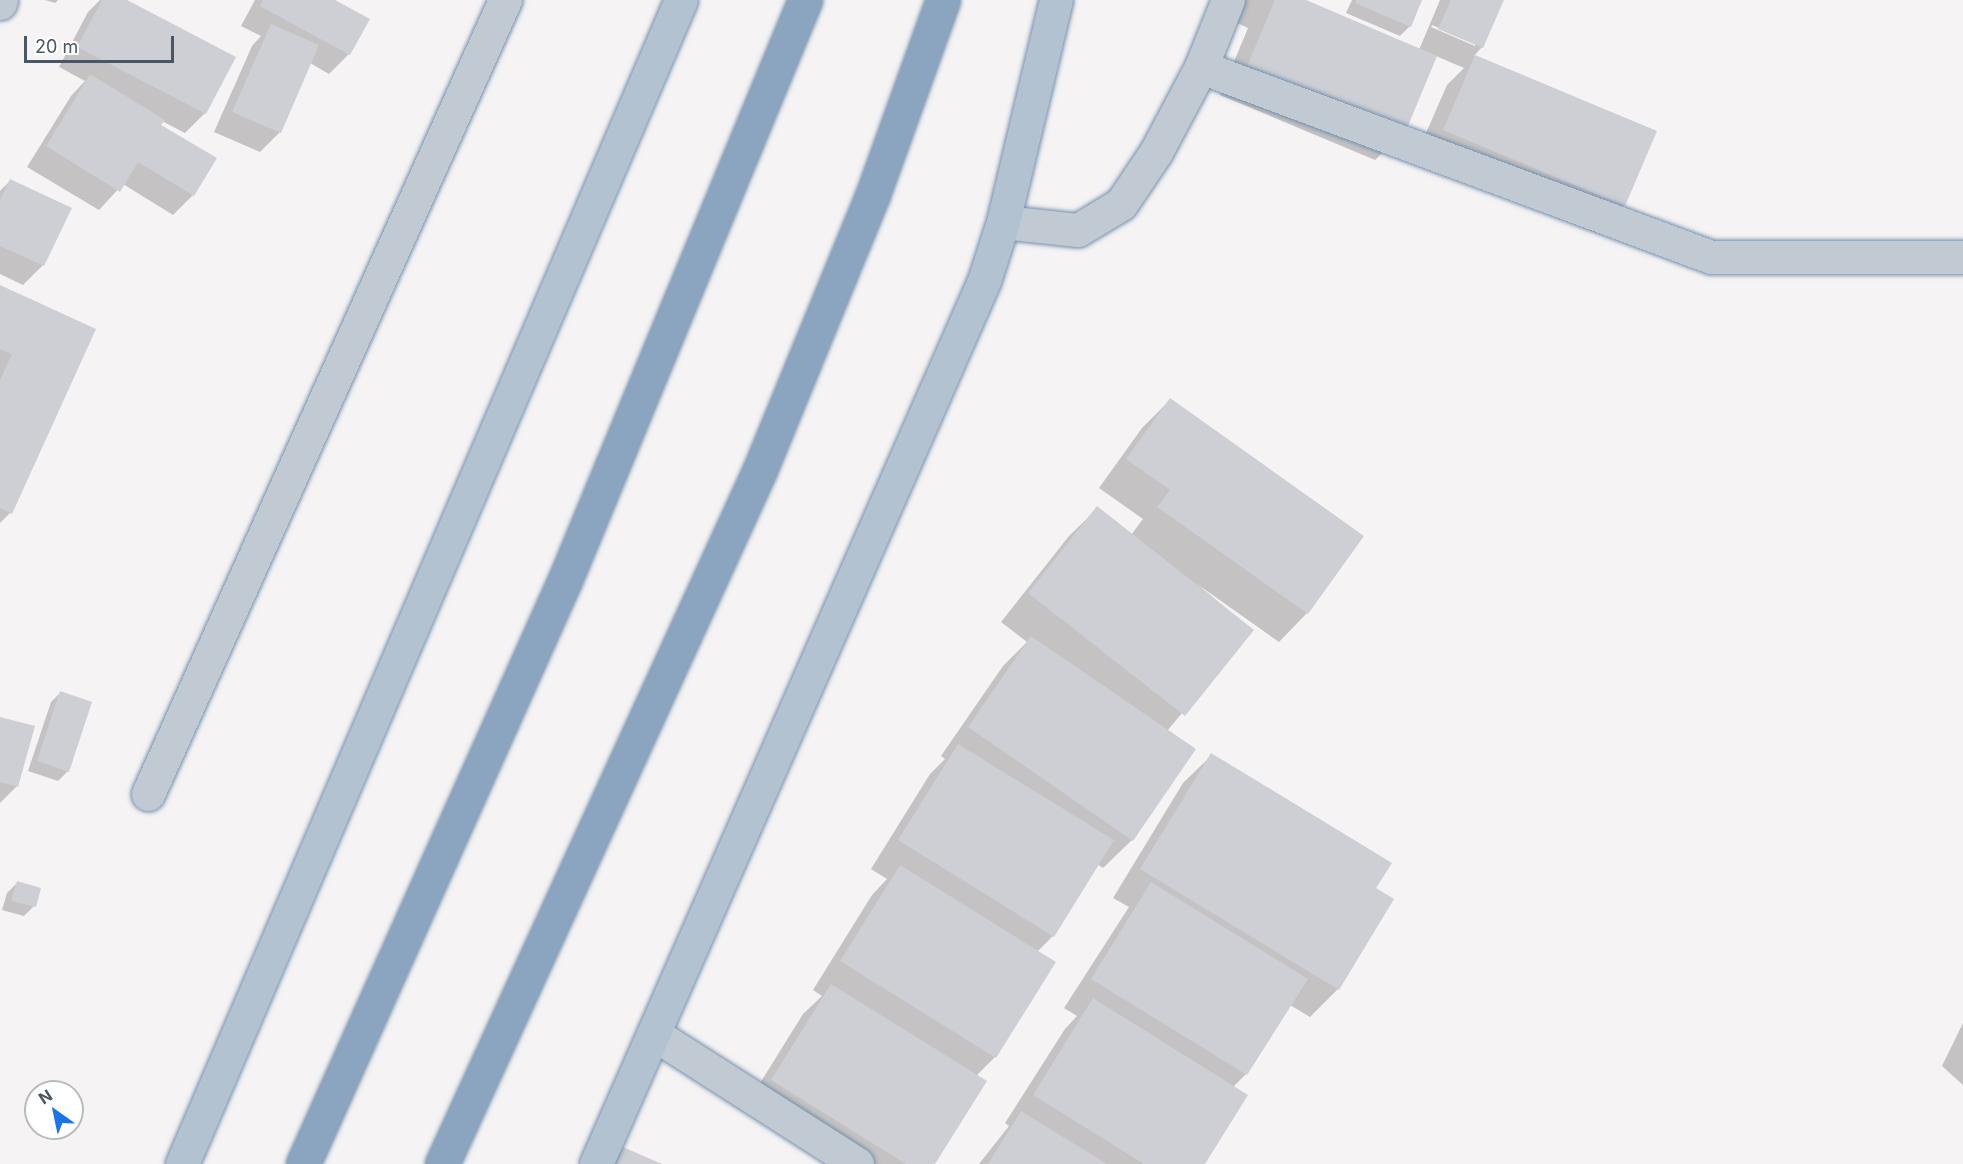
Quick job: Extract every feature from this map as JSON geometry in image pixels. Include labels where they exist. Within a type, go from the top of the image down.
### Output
[{"type":"highway","points":[[303,1164],[565,580],[805,0]]},
{"type":"highway","points":[[442,1164],[759,472],[873,194],[943,0]]},
{"type":"main road","points":[[182,1164],[681,0]]},
{"type":"main road","points":[[596,1164],[984,281],[1003,222],[1056,0]]},
{"type":"street","points":[[148,794],[505,0]]},
{"type":"street","points":[[1003,222],[1078,230],[1121,204],[1156,152],[1201,67],[1228,0]]},
{"type":"street","points":[[1201,67],[1711,257],[1963,257]]},
{"type":"street","points":[[654,1034],[857,1164]]},
{"type":"building","points":[[102,0],[127,0],[236,57],[206,114],[77,47]]},
{"type":"building","points":[[263,0],[335,0],[370,19],[350,55],[260,6]]},
{"type":"building","points":[[1275,0],[1306,0],[1437,56],[1405,133],[1247,66]]},
{"type":"building","points":[[1356,0],[1422,0],[1411,27],[1355,3]]},
{"type":"building","points":[[1451,0],[1504,0],[1483,48],[1438,29]]},
{"type":"building","points":[[271,24],[319,45],[281,133],[232,112]]},
{"type":"building","points":[[1475,55],[1657,131],[1625,206],[1443,130]]},
{"type":"building","points":[[90,74],[165,120],[161,125],[217,158],[194,196],[138,162],[120,192],[46,146]]},
{"type":"building","points":[[10,179],[72,208],[44,266],[0,246],[0,200]]},
{"type":"building","points":[[0,285],[96,329],[12,514],[0,508],[0,380],[12,354],[0,349]]},
{"type":"building","points":[[1170,398],[1364,536],[1308,614],[1157,507],[1170,490],[1126,459]]},
{"type":"building","points":[[1097,506],[1254,630],[1185,716],[1028,593]]},
{"type":"building","points":[[1031,636],[1196,749],[1133,841],[968,727]]},
{"type":"building","points":[[60,691],[92,702],[69,772],[37,761]]},
{"type":"building","points":[[0,717],[35,726],[18,787],[0,782]]},
{"type":"building","points":[[958,744],[1114,840],[1054,937],[898,840]]},
{"type":"building","points":[[1211,753],[1392,863],[1376,888],[1394,899],[1339,990],[1140,869]]},
{"type":"building","points":[[900,865],[1056,962],[996,1058],[840,961]]},
{"type":"building","points":[[17,881],[41,888],[36,907],[11,901]]},
{"type":"building","points":[[1151,882],[1308,979],[1247,1075],[1091,979]]},
{"type":"building","points":[[831,984],[987,1081],[935,1164],[906,1164],[771,1080]]},
{"type":"building","points":[[1093,998],[1248,1095],[1205,1164],[1144,1164],[1033,1095]]},
{"type":"building","points":[[1021,1111],[1107,1164],[988,1164]]},
{"type":"building","points":[[623,1147],[662,1164],[616,1164]]}]
